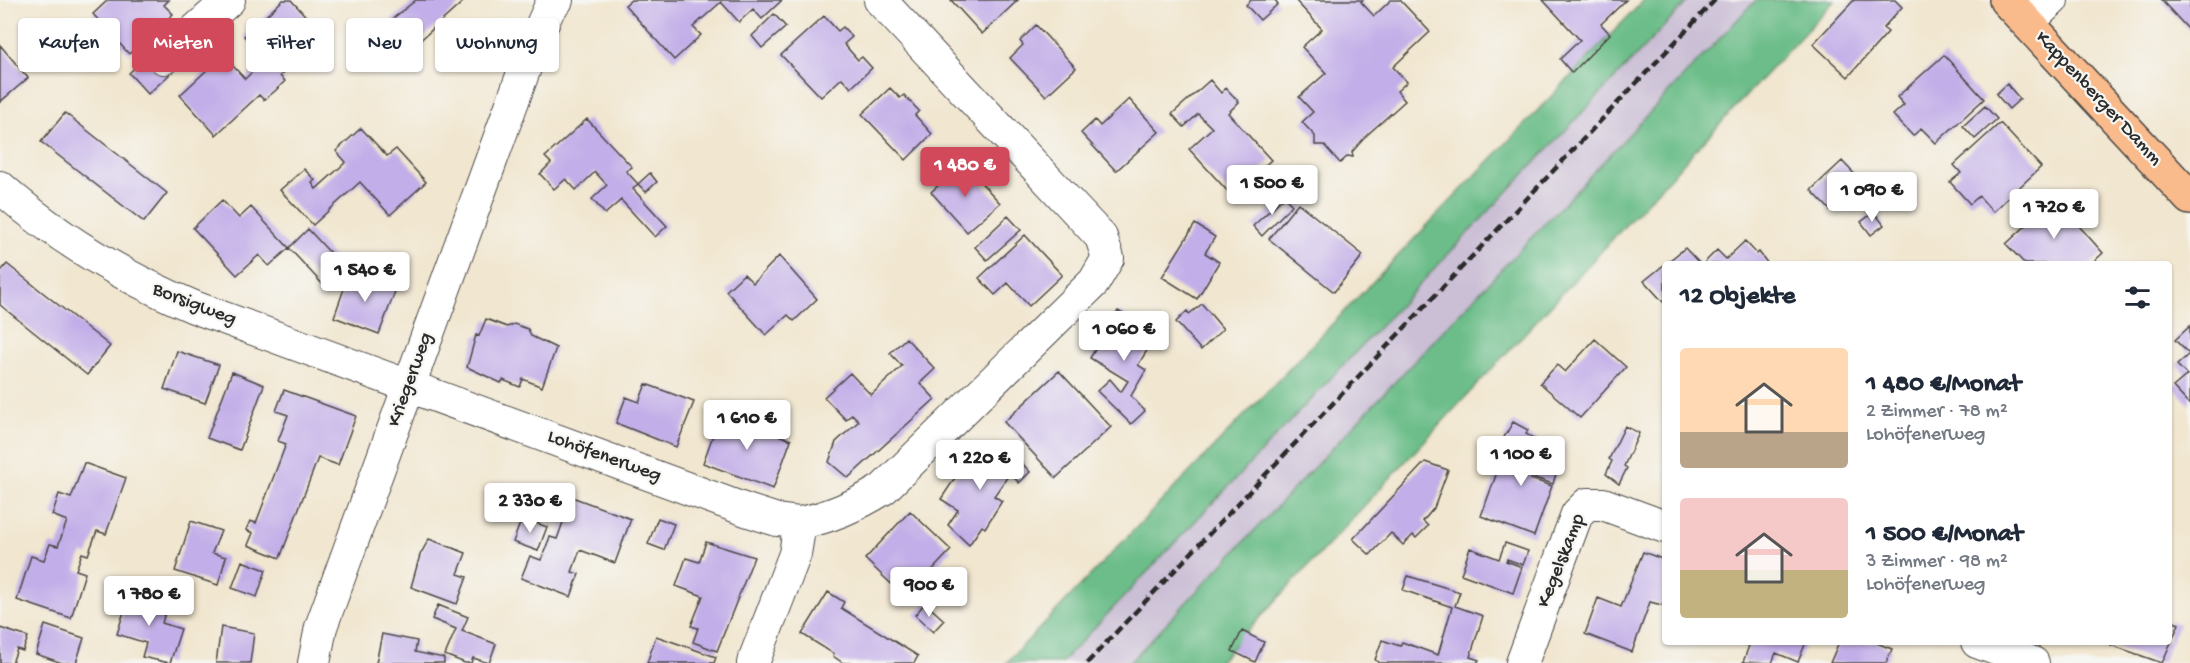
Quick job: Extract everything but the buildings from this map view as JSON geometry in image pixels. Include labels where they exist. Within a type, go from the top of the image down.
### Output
[{"type":"main road","name":"Kappenberger Damm","points":[[2017,11],[2190,198]]},
{"type":"street","name":"Kriegerweg","points":[[314,663],[321,627],[534,42],[549,9],[557,0]]},
{"type":"street","name":"Lohöfenerweg","points":[[409,384],[777,520],[800,523],[828,517],[847,510],[883,489],[1094,282],[1108,258],[1101,237],[880,0]]},
{"type":"street","points":[[2017,11],[2052,0]]},
{"type":"street","points":[[199,18],[210,6]]},
{"type":"street","name":"Borsigweg","points":[[0,187],[58,234],[143,285],[194,307],[409,384]]},
{"type":"street","name":"Kegelskamp","points":[[1522,663],[1577,514],[1587,504],[1603,504],[1662,526]]},
{"type":"street","points":[[753,663],[795,554],[800,523]]},
{"type":"street","points":[[1985,645],[2033,663]]},
{"type":"shaded area","points":[[1689,0],[1756,0],[1129,663],[1061,663]]},
{"type":"green space","points":[[1644,0],[1689,0],[1061,663],[1006,663]]},
{"type":"green space","points":[[1756,0],[1835,0],[1218,663],[1129,663]]},
{"type":"railway","points":[[1087,663],[1715,0]]}]
